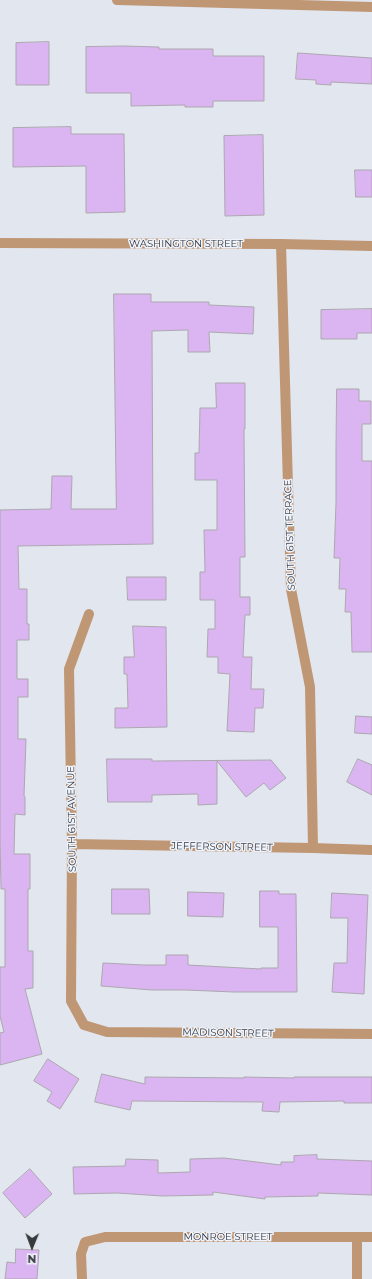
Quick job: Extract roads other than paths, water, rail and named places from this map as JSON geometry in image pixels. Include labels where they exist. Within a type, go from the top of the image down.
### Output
[{"type":"street","points":[[117,0],[372,7]]},
{"type":"street","name":"WASHINGTON STREET","points":[[0,243],[281,244],[372,246]]},
{"type":"street","name":"SOUTH 61ST TERRACE","points":[[281,244],[291,589],[310,687],[313,848]]},
{"type":"street","name":"SOUTH 61ST AVENUE","points":[[84,1024],[72,1001],[72,844],[69,669],[89,614]]},
{"type":"street","name":"JEFFERSON STREET","points":[[72,844],[372,850]]},
{"type":"street","name":"MADISON STREET","points":[[84,1024],[107,1032],[372,1034]]},
{"type":"street","name":"MONROE STREET","points":[[82,1279],[81,1254],[85,1242],[105,1237],[372,1237]]},
{"type":"street","points":[[357,1237],[357,1279]]}]
